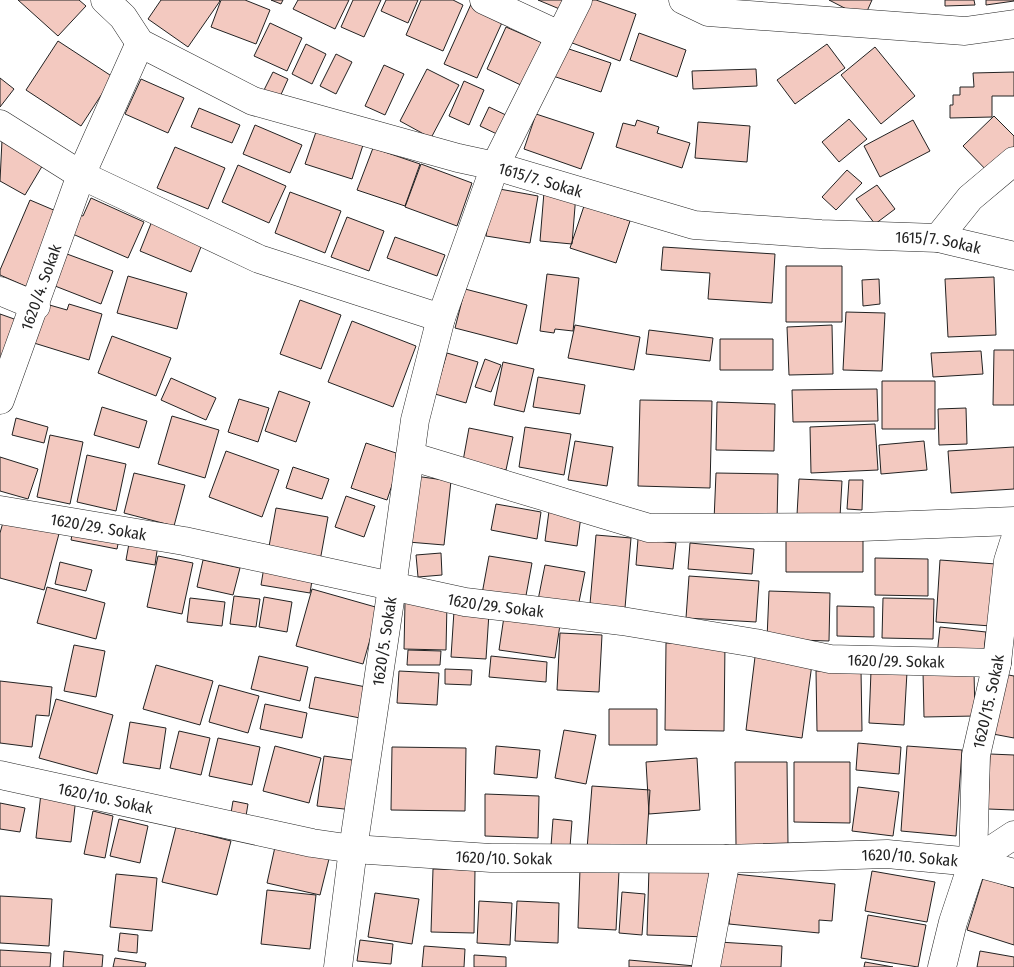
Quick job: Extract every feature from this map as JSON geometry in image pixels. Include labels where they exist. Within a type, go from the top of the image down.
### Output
[{"type":"street","points":[[484,0],[559,35]]},
{"type":"street","name":"1620/5. Sokak","points":[[338,967],[353,849],[415,420],[441,318],[495,166],[578,0]]},
{"type":"street","points":[[683,0],[708,12],[759,8],[965,30],[1014,24]]},
{"type":"street","name":"1615/7. Sokak","points":[[121,6],[140,43],[253,101],[448,155],[495,166],[694,225],[821,234],[938,238],[1014,256]]},
{"type":"street","name":"1620/4. Sokak","points":[[0,400],[36,306],[82,174],[140,43]]},
{"type":"street","points":[[0,124],[82,174],[259,259],[441,318]]},
{"type":"street","points":[[938,238],[970,198],[1014,161]]},
{"type":"street","points":[[0,291],[36,306]]},
{"type":"street","points":[[410,456],[649,528],[861,527],[1014,521]]},
{"type":"street","name":"1620/29. Sokak","points":[[0,510],[184,541],[465,602],[622,621],[746,641],[830,659],[997,663]]},
{"type":"street","name":"1620/15. Sokak","points":[[942,967],[953,922],[973,862],[976,755],[997,663],[1008,561],[1014,542]]},
{"type":"street","name":"1620/10. Sokak","points":[[0,775],[312,843],[353,849],[491,858],[726,859],[887,854],[973,862],[1014,873]]},
{"type":"street","points":[[973,862],[1014,835]]},
{"type":"street","points":[[706,967],[726,859]]},
{"type":"building","points":[[18,0],[79,0],[86,6],[58,36]]},
{"type":"building","points":[[161,0],[220,1],[188,47],[148,19]]},
{"type":"building","points":[[221,0],[245,0],[270,10],[256,44],[211,27]]},
{"type":"building","points":[[271,0],[283,0],[281,4]]},
{"type":"building","points":[[298,0],[349,0],[335,29],[293,9]]},
{"type":"building","points":[[353,0],[381,0],[364,37],[341,27]]},
{"type":"building","points":[[386,0],[418,0],[408,23],[381,11]]},
{"type":"building","points":[[421,0],[453,0],[463,5],[443,51],[406,35]]},
{"type":"building","points":[[538,0],[566,0],[562,10]]},
{"type":"building","points":[[581,0],[596,0],[636,14],[620,61],[567,41]]},
{"type":"building","points":[[829,0],[872,0],[864,18]]},
{"type":"building","points":[[945,0],[974,0],[975,5],[945,6]]},
{"type":"building","points":[[986,0],[1014,0],[1014,1],[986,5]]},
{"type":"building","points":[[472,2],[505,16],[477,78],[444,64]]},
{"type":"building","points":[[270,23],[302,38],[287,71],[254,56]]},
{"type":"building","points":[[506,27],[545,44],[525,87],[487,69]]},
{"type":"building","points":[[639,33],[686,50],[677,77],[630,60]]},
{"type":"building","points":[[58,41],[113,77],[81,126],[26,90]]},
{"type":"building","points":[[306,44],[326,54],[312,84],[292,74]]},
{"type":"building","points":[[827,44],[845,68],[795,104],[777,80]]},
{"type":"building","points":[[563,47],[611,63],[601,92],[553,76]]},
{"type":"building","points":[[875,47],[915,96],[881,124],[841,75]]},
{"type":"building","points":[[336,54],[352,62],[336,94],[320,86]]},
{"type":"building","points":[[384,65],[404,74],[385,115],[365,106]]},
{"type":"building","points":[[427,69],[459,85],[431,138],[400,121]]},
{"type":"building","points":[[756,69],[757,86],[693,89],[692,71]]},
{"type":"building","points":[[273,72],[288,79],[279,99],[263,92]]},
{"type":"building","points":[[1014,72],[1014,96],[992,96],[992,117],[950,118],[950,105],[953,105],[953,95],[960,95],[960,87],[974,87],[973,73]]},
{"type":"building","points":[[0,78],[14,89],[0,107]]},
{"type":"building","points":[[141,79],[184,98],[168,133],[125,114]]},
{"type":"building","points":[[464,81],[484,90],[469,125],[449,116]]},
{"type":"building","points":[[489,107],[508,116],[499,135],[480,126]]},
{"type":"building","points":[[199,108],[240,125],[232,143],[191,127]]},
{"type":"building","points":[[536,114],[594,133],[581,169],[524,149]]},
{"type":"building","points":[[994,116],[1014,136],[1014,152],[991,175],[963,146]]},
{"type":"building","points":[[849,119],[867,139],[839,162],[822,142]]},
{"type":"building","points":[[637,120],[659,127],[657,133],[690,143],[682,168],[616,147],[623,123],[635,126]]},
{"type":"building","points":[[913,120],[930,151],[880,177],[864,146]]},
{"type":"building","points":[[698,122],[750,126],[747,162],[695,158]]},
{"type":"building","points":[[255,125],[302,145],[290,173],[243,154]]},
{"type":"building","points":[[317,129],[363,145],[352,179],[305,164]]},
{"type":"building","points":[[2,140],[44,163],[25,195],[0,181]]},
{"type":"building","points":[[175,147],[225,168],[208,209],[157,188]]},
{"type":"building","points":[[373,148],[420,164],[405,206],[357,190]]},
{"type":"building","points":[[421,164],[472,183],[457,226],[405,207]]},
{"type":"building","points":[[238,165],[286,186],[269,223],[222,202]]},
{"type":"building","points":[[847,170],[862,183],[836,210],[822,197]]},
{"type":"building","points":[[877,185],[895,209],[875,224],[856,199]]},
{"type":"building","points":[[494,188],[538,196],[530,243],[486,236]]},
{"type":"building","points":[[290,192],[341,211],[325,253],[275,233]]},
{"type":"building","points":[[544,192],[576,194],[572,244],[540,241]]},
{"type":"building","points":[[91,198],[144,222],[128,258],[68,232],[76,214],[83,216]]},
{"type":"building","points":[[30,200],[63,214],[30,288],[0,275],[0,270]]},
{"type":"building","points":[[584,206],[630,221],[616,263],[570,248]]},
{"type":"building","points":[[347,217],[384,231],[369,271],[331,257]]},
{"type":"building","points":[[152,221],[203,242],[191,272],[140,251]]},
{"type":"building","points":[[395,237],[445,255],[437,276],[387,258]]},
{"type":"building","points":[[663,247],[775,254],[772,303],[708,299],[710,273],[661,270]]},
{"type":"building","points":[[67,254],[113,271],[101,304],[55,286]]},
{"type":"building","points":[[786,266],[842,266],[842,322],[786,322]]},
{"type":"building","points":[[547,274],[579,278],[573,331],[555,329],[554,333],[540,331]]},
{"type":"building","points":[[128,276],[187,293],[177,329],[117,313]]},
{"type":"building","points":[[994,277],[996,335],[948,337],[945,279]]},
{"type":"building","points":[[879,279],[880,304],[863,306],[862,280]]},
{"type":"building","points":[[465,289],[527,305],[517,344],[455,328]]},
{"type":"building","points":[[300,300],[341,315],[321,369],[280,354]]},
{"type":"building","points":[[46,304],[67,310],[69,304],[102,314],[89,360],[34,343]]},
{"type":"building","points":[[846,312],[885,313],[882,371],[843,370]]},
{"type":"building","points":[[0,314],[17,320],[0,365]]},
{"type":"building","points":[[352,321],[416,346],[393,407],[328,382]]},
{"type":"building","points":[[575,325],[640,337],[634,370],[568,358]]},
{"type":"building","points":[[832,325],[833,374],[789,375],[787,327]]},
{"type":"building","points":[[649,330],[713,338],[710,361],[646,354]]},
{"type":"building","points":[[112,336],[171,358],[156,396],[98,373]]},
{"type":"building","points":[[720,339],[773,339],[773,370],[720,370]]},
{"type":"building","points":[[994,350],[1014,350],[1014,405],[993,405]]},
{"type":"building","points":[[981,351],[983,374],[933,377],[931,353]]},
{"type":"building","points":[[447,353],[478,362],[466,403],[435,394]]},
{"type":"building","points":[[485,359],[501,365],[491,392],[475,387]]},
{"type":"building","points":[[503,362],[534,369],[524,412],[494,405]]},
{"type":"building","points":[[538,377],[585,385],[580,414],[533,407]]},
{"type":"building","points":[[171,378],[216,398],[206,420],[161,400]]},
{"type":"building","points":[[882,381],[935,381],[935,429],[882,429]]},
{"type":"building","points":[[877,389],[878,421],[793,422],[792,390]]},
{"type":"building","points":[[279,391],[310,402],[296,442],[265,431]]},
{"type":"building","points":[[239,399],[269,408],[258,442],[228,432]]},
{"type":"building","points":[[640,400],[712,401],[710,488],[638,486]]},
{"type":"building","points":[[717,402],[775,404],[774,451],[716,450]]},
{"type":"building","points":[[102,407],[147,421],[139,448],[94,435]]},
{"type":"building","points":[[966,408],[967,444],[939,445],[938,409]]},
{"type":"building","points":[[172,416],[219,430],[205,478],[158,464]]},
{"type":"building","points":[[16,418],[48,427],[44,443],[12,435]]},
{"type":"building","points":[[875,424],[878,470],[811,473],[810,427]]},
{"type":"building","points":[[525,427],[571,434],[564,475],[519,467]]},
{"type":"building","points":[[469,428],[513,437],[506,470],[463,461]]},
{"type":"building","points":[[50,435],[83,442],[70,504],[37,497]]},
{"type":"building","points":[[575,441],[613,447],[607,486],[568,480]]},
{"type":"building","points":[[924,441],[927,470],[881,474],[879,445]]},
{"type":"building","points":[[366,443],[402,455],[387,500],[351,488]]},
{"type":"building","points":[[1014,447],[1014,489],[951,493],[948,451]]},
{"type":"building","points":[[226,451],[279,470],[262,517],[209,497]]},
{"type":"building","points":[[87,455],[126,464],[116,511],[77,502]]},
{"type":"building","points":[[0,457],[38,469],[28,499],[0,491]]},
{"type":"building","points":[[293,467],[329,479],[322,499],[286,488]]},
{"type":"building","points":[[134,473],[185,485],[174,526],[124,513]]},
{"type":"building","points":[[716,473],[778,474],[777,522],[714,521]]},
{"type":"building","points":[[415,476],[451,481],[444,545],[408,542]]},
{"type":"building","points":[[799,479],[842,481],[840,517],[797,515]]},
{"type":"building","points":[[849,480],[863,480],[862,510],[847,509]]},
{"type":"building","points":[[346,496],[375,506],[364,537],[335,527]]},
{"type":"building","points":[[496,504],[541,512],[537,539],[491,530]]},
{"type":"building","points":[[276,508],[328,517],[320,561],[268,552]]},
{"type":"building","points":[[549,511],[581,516],[577,546],[545,541]]},
{"type":"building","points":[[5,515],[60,530],[44,590],[0,578],[0,533]]},
{"type":"building","points":[[74,525],[120,534],[117,549],[71,540]]},
{"type":"building","points":[[596,535],[631,538],[625,608],[590,604]]},
{"type":"building","points":[[786,537],[863,537],[863,572],[786,572]]},
{"type":"building","points":[[130,538],[158,544],[155,565],[126,560]]},
{"type":"building","points":[[638,539],[676,543],[673,569],[636,565]]},
{"type":"building","points":[[690,543],[754,549],[752,574],[688,569]]},
{"type":"building","points":[[441,553],[442,575],[418,577],[416,555]]},
{"type":"building","points":[[158,556],[193,563],[182,614],[147,607]]},
{"type":"building","points":[[489,556],[532,563],[525,601],[482,594]]},
{"type":"building","points":[[875,558],[928,559],[928,596],[875,595]]},
{"type":"building","points":[[203,560],[240,568],[233,595],[197,587]]},
{"type":"building","points":[[940,560],[996,564],[991,626],[936,622]]},
{"type":"building","points":[[60,562],[92,570],[86,591],[55,584]]},
{"type":"building","points":[[545,565],[585,572],[578,607],[538,600]]},
{"type":"building","points":[[264,567],[313,574],[310,593],[261,585]]},
{"type":"building","points":[[689,576],[759,581],[756,622],[686,618]]},
{"type":"building","points":[[47,587],[105,603],[96,639],[37,623]]},
{"type":"building","points":[[312,589],[379,608],[363,664],[296,646]]},
{"type":"building","points":[[769,591],[830,593],[829,641],[767,639]]},
{"type":"building","points":[[234,596],[260,599],[256,627],[230,624]]},
{"type":"building","points":[[264,597],[292,602],[287,632],[259,627]]},
{"type":"building","points":[[190,598],[225,602],[222,626],[187,622]]},
{"type":"building","points":[[883,598],[934,599],[933,639],[882,638]]},
{"type":"building","points":[[405,602],[447,603],[446,650],[404,649]]},
{"type":"building","points":[[837,606],[874,607],[874,637],[837,636]]},
{"type":"building","points":[[505,610],[561,618],[555,658],[499,650]]},
{"type":"building","points":[[454,611],[489,613],[486,659],[451,657]]},
{"type":"building","points":[[940,627],[986,632],[983,660],[937,655]]},
{"type":"building","points":[[560,633],[602,635],[599,692],[557,690]]},
{"type":"building","points":[[666,643],[725,643],[724,731],[665,730]]},
{"type":"building","points":[[74,645],[105,651],[96,697],[64,691]]},
{"type":"building","points":[[408,650],[441,651],[440,665],[407,665]]},
{"type":"building","points":[[259,656],[308,667],[300,701],[251,689]]},
{"type":"building","points":[[491,656],[547,662],[546,682],[489,677]]},
{"type":"building","points":[[755,657],[812,664],[802,738],[746,730]]},
{"type":"building","points":[[156,665],[213,681],[200,725],[143,709]]},
{"type":"building","points":[[445,669],[472,670],[471,685],[445,684]]},
{"type":"building","points":[[861,670],[862,731],[817,731],[816,671]]},
{"type":"building","points":[[399,671],[439,673],[437,705],[397,703]]},
{"type":"building","points":[[871,671],[907,672],[904,725],[869,723]]},
{"type":"building","points":[[974,671],[975,716],[924,717],[923,672]]},
{"type":"building","points":[[1003,674],[1014,676],[1014,738],[993,734]]},
{"type":"building","points":[[315,677],[366,687],[360,718],[309,708]]},
{"type":"building","points":[[0,681],[52,687],[49,716],[36,715],[32,747],[0,743]]},
{"type":"building","points":[[219,685],[259,696],[248,733],[209,722]]},
{"type":"building","points":[[56,699],[113,715],[97,774],[39,758]]},
{"type":"building","points":[[265,704],[307,713],[302,738],[260,729]]},
{"type":"building","points":[[609,709],[657,709],[657,745],[609,745]]},
{"type":"building","points":[[130,722],[166,728],[160,769],[123,763]]},
{"type":"building","points":[[564,730],[596,735],[586,784],[555,778]]},
{"type":"building","points":[[179,731],[210,738],[201,775],[170,768]]},
{"type":"building","points":[[218,738],[260,747],[252,785],[209,776]]},
{"type":"building","points":[[858,743],[901,747],[899,774],[856,770]]},
{"type":"building","points":[[275,746],[321,758],[309,803],[263,791]]},
{"type":"building","points":[[496,746],[540,750],[537,778],[494,774]]},
{"type":"building","points":[[907,746],[962,750],[956,836],[901,831]]},
{"type":"building","points":[[392,747],[466,748],[465,811],[391,810]]},
{"type":"building","points":[[990,754],[1014,755],[1014,810],[988,809]]},
{"type":"building","points":[[324,756],[359,761],[353,810],[317,806]]},
{"type":"building","points":[[697,758],[700,810],[649,814],[646,762]]},
{"type":"building","points":[[735,762],[787,762],[788,845],[736,845]]},
{"type":"building","points":[[794,762],[850,762],[850,823],[794,822]]},
{"type":"building","points":[[592,786],[650,790],[646,853],[587,849]]},
{"type":"building","points":[[858,787],[899,792],[893,836],[852,831]]},
{"type":"building","points":[[41,793],[76,797],[71,842],[36,838]]},
{"type":"building","points":[[485,794],[539,796],[538,838],[485,836]]},
{"type":"building","points":[[233,801],[248,804],[246,816],[231,813]]},
{"type":"building","points":[[0,803],[25,808],[20,832],[0,829]]},
{"type":"building","points":[[93,811],[113,816],[105,858],[84,854]]},
{"type":"building","points":[[119,819],[148,826],[140,863],[110,856]]},
{"type":"building","points":[[553,819],[572,821],[570,847],[551,846]]},
{"type":"building","points":[[176,827],[231,841],[217,895],[162,882]]},
{"type":"building","points":[[275,847],[329,859],[320,895],[267,883]]},
{"type":"building","points":[[649,868],[711,870],[708,937],[647,935]]},
{"type":"building","points":[[433,869],[475,870],[474,933],[431,932]]},
{"type":"building","points":[[580,869],[619,871],[616,930],[578,928]]},
{"type":"building","points":[[872,871],[935,882],[927,922],[865,911]]},
{"type":"building","points":[[116,874],[157,878],[152,931],[110,927]]},
{"type":"building","points":[[734,874],[835,884],[832,921],[819,920],[819,933],[729,924]]},
{"type":"building","points":[[983,878],[1014,888],[1014,945],[967,930]]},
{"type":"building","points":[[267,890],[316,895],[310,949],[261,944]]},
{"type":"building","points":[[622,892],[645,894],[642,935],[619,933]]},
{"type":"building","points":[[375,893],[419,899],[412,944],[368,937]]},
{"type":"building","points":[[0,896],[52,899],[49,946],[0,943]]},
{"type":"building","points":[[479,901],[512,903],[510,945],[477,943]]},
{"type":"building","points":[[517,901],[559,903],[558,943],[515,941]]},
{"type":"building","points":[[868,915],[926,925],[918,967],[861,958]]},
{"type":"building","points":[[120,933],[138,935],[137,953],[118,951]]},
{"type":"building","points":[[360,940],[393,944],[391,964],[357,961]]},
{"type":"building","points":[[719,942],[782,946],[781,967],[717,967]]},
{"type":"building","points":[[424,946],[465,949],[464,967],[422,967]]},
{"type":"building","points":[[0,950],[51,953],[50,967],[0,967]]},
{"type":"building","points":[[64,951],[103,955],[102,967],[63,967]]},
{"type":"building","points":[[980,951],[1014,957],[1014,967],[977,967]]},
{"type":"building","points":[[474,955],[506,957],[506,967],[474,967]]},
{"type":"building","points":[[115,958],[146,963],[145,967],[113,967]]},
{"type":"building","points":[[629,960],[695,966],[695,967],[629,967]]},
{"type":"building","points":[[865,962],[893,967],[864,967]]}]
